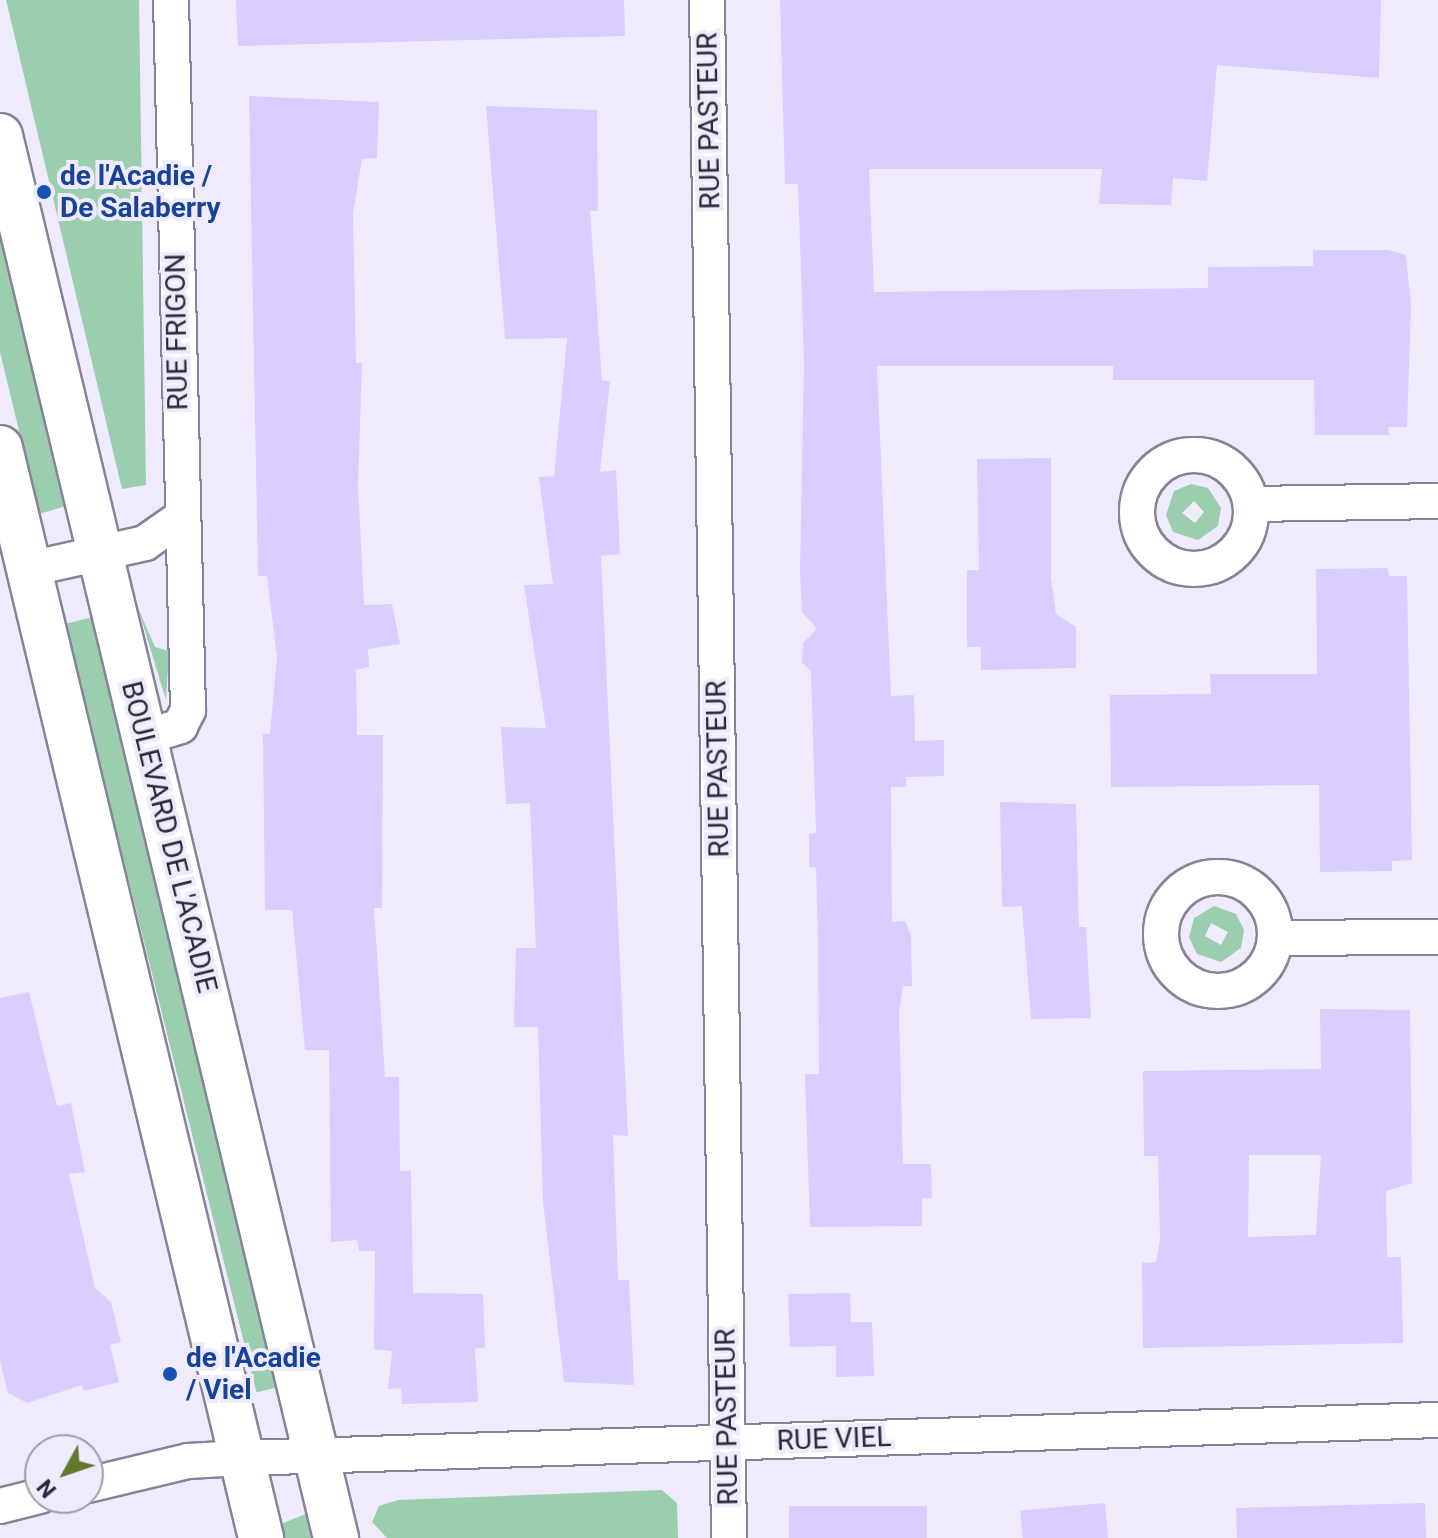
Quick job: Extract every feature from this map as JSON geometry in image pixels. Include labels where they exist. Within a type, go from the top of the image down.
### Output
[{"type":"main road","name":"BOULEVARD DE L'ACADIE","points":[[0,136],[336,1538]]},
{"type":"main road","points":[[0,448],[261,1538]]},
{"type":"street","name":"RUE FRIGON","points":[[145,737],[180,726],[188,710],[188,583],[179,519],[171,0]]},
{"type":"street","name":"RUE PASTEUR","points":[[707,0],[729,1538]]},
{"type":"street","points":[[1251,504],[1438,501]]},
{"type":"street","points":[[29,569],[155,539],[179,519]]},
{"type":"street","points":[[1275,938],[1438,937]]},
{"type":"street","name":"RUE VIEL","points":[[104,1481],[188,1461],[242,1458],[1438,1420]]},
{"type":"street","points":[[0,1506],[24,1500]]},
{"type":"green space","points":[[6,0],[139,0],[146,485],[122,489]]},
{"type":"green space","points":[[0,229],[66,506],[39,514],[0,352]]},
{"type":"green space","points":[[1191,484],[1208,488],[1221,508],[1218,526],[1198,540],[1173,532],[1166,515],[1174,491]],"holes":[[[1194,501],[1204,512],[1195,523],[1182,513]]]},
{"type":"green space","points":[[138,608],[155,647],[169,651],[166,700]]},
{"type":"green space","points":[[93,617],[285,1385],[256,1392],[65,624]]},
{"type":"green space","points":[[1214,906],[1236,914],[1244,930],[1241,948],[1221,962],[1197,954],[1189,937],[1194,918]],"holes":[[[1211,923],[1228,932],[1221,945],[1205,936]]]},
{"type":"green space","points":[[662,1490],[677,1503],[678,1538],[387,1538],[372,1522],[379,1506],[398,1500]]},
{"type":"green space","points":[[308,1513],[314,1538],[284,1538],[281,1524]]},
{"type":"building","points":[[236,0],[624,0],[625,36],[238,46]]},
{"type":"building","points":[[780,0],[1381,0],[1379,78],[1217,65],[1207,181],[1173,178],[1171,205],[1099,204],[1102,169],[869,169],[874,292],[1208,288],[1208,267],[1313,266],[1313,250],[1388,250],[1406,255],[1411,305],[1407,427],[1388,427],[1389,435],[1315,435],[1314,380],[1113,380],[1113,366],[877,366],[891,696],[914,695],[915,741],[944,740],[944,776],[906,777],[906,787],[891,787],[892,922],[905,921],[911,936],[912,986],[903,986],[899,1013],[903,1164],[931,1164],[932,1198],[922,1198],[922,1226],[810,1227],[805,1074],[819,1074],[818,942],[816,868],[809,867],[809,834],[816,833],[811,672],[802,662],[803,643],[817,629],[802,612],[804,362],[798,184],[785,184]]},
{"type":"building","points":[[249,96],[379,102],[377,158],[362,159],[353,213],[356,363],[362,363],[358,485],[364,605],[392,604],[400,644],[368,649],[369,667],[356,670],[357,735],[383,735],[382,908],[374,908],[385,1077],[399,1077],[400,1171],[411,1171],[413,1293],[483,1294],[485,1348],[475,1348],[478,1402],[402,1404],[401,1388],[388,1389],[392,1351],[374,1349],[375,1251],[359,1251],[357,1240],[331,1242],[329,1050],[305,1050],[292,910],[265,910],[263,734],[270,734],[277,657],[267,576],[258,576]]},
{"type":"building","points":[[486,106],[597,110],[598,211],[590,211],[602,381],[610,381],[600,472],[616,470],[620,554],[601,556],[628,1136],[613,1135],[618,1280],[629,1280],[634,1385],[564,1382],[543,1202],[538,1027],[514,1027],[516,948],[536,948],[530,803],[506,804],[501,727],[546,728],[524,585],[553,584],[539,477],[554,476],[567,338],[505,339]]},
{"type":"building","points":[[1051,458],[1051,577],[1056,614],[1076,627],[1076,668],[981,670],[981,647],[967,647],[967,570],[979,570],[977,459]]},
{"type":"building","points":[[1388,568],[1389,576],[1407,576],[1412,860],[1392,861],[1392,871],[1320,872],[1319,785],[1111,787],[1110,695],[1211,694],[1210,674],[1317,674],[1316,569]]},
{"type":"building","points":[[1000,802],[1076,804],[1079,927],[1086,927],[1091,1018],[1031,1019],[1022,906],[1002,907]]},
{"type":"building","points":[[29,992],[57,1106],[71,1103],[85,1172],[69,1174],[95,1288],[111,1302],[121,1342],[110,1345],[119,1382],[84,1391],[82,1385],[27,1403],[8,1393],[0,1361],[0,998]]},
{"type":"building","points":[[1320,1009],[1410,1010],[1412,1183],[1386,1191],[1387,1257],[1401,1257],[1403,1343],[1143,1348],[1142,1263],[1156,1262],[1160,1240],[1158,1156],[1144,1156],[1143,1071],[1321,1069]],"holes":[[[1249,1155],[1321,1155],[1316,1235],[1248,1237]]]},
{"type":"building","points":[[850,1293],[851,1322],[872,1322],[874,1376],[836,1377],[836,1346],[790,1347],[788,1294]]},
{"type":"building","points":[[1105,1503],[1108,1538],[1023,1538],[1020,1510]]},
{"type":"building","points":[[1425,1503],[1426,1538],[1237,1538],[1236,1508]]},
{"type":"building","points":[[789,1506],[927,1506],[927,1538],[789,1538]]},
{"type":"place","name":"de l'Acadie / De Salaberry","points":[[44,192]]},
{"type":"place","name":"de l'Acadie / Viel","points":[[170,1374]]}]
